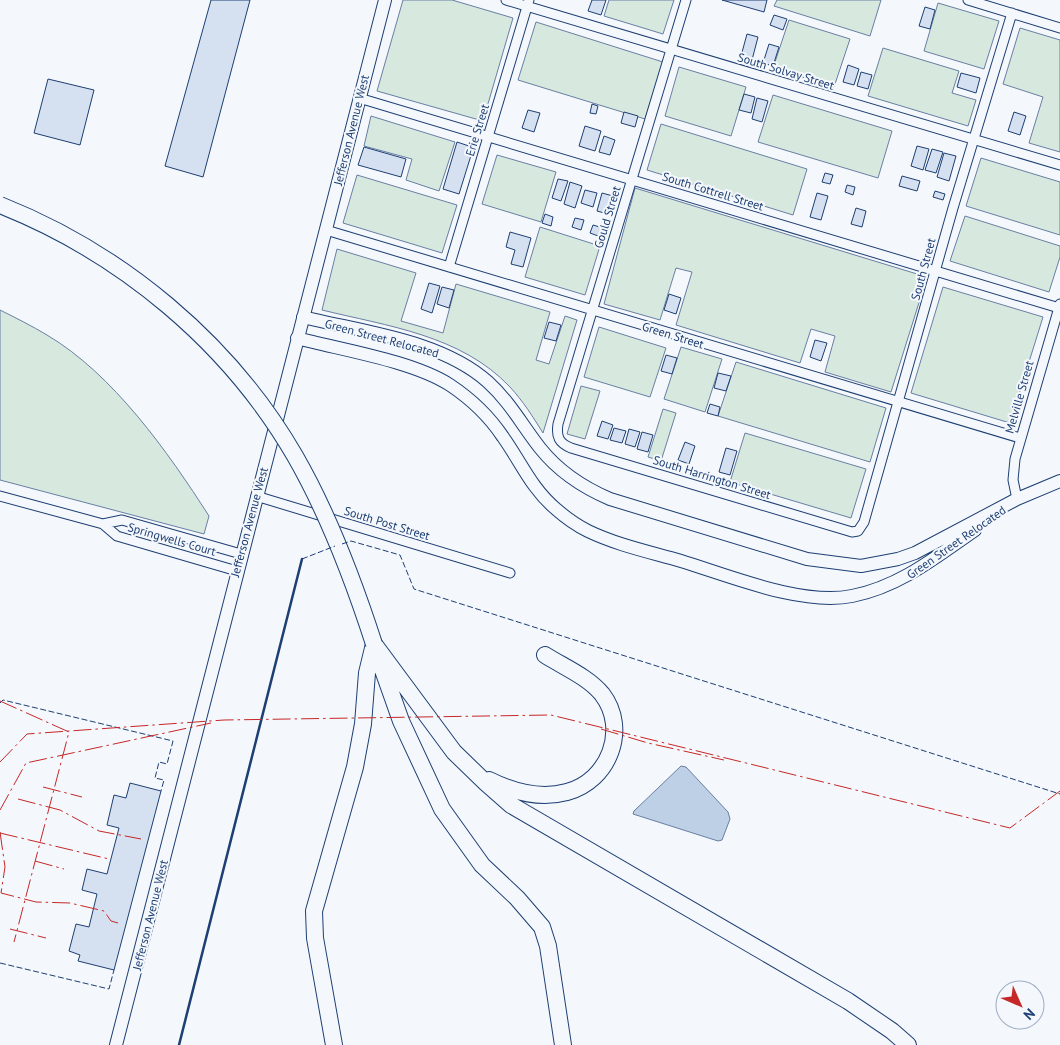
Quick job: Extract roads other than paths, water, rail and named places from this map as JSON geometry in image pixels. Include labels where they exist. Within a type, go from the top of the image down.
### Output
[{"type":"highway","points":[[0,205],[88,247],[130,274],[190,326],[242,382],[281,434],[321,504],[357,592],[401,721],[442,809],[482,865],[523,904],[542,927],[548,946],[563,1045]]},
{"type":"highway","points":[[374,644],[436,728],[469,768],[498,794],[525,814],[848,1001],[886,1026],[908,1045]]},
{"type":"highway","points":[[334,1045],[315,938],[314,911],[356,761],[363,724],[367,673],[374,644]]},
{"type":"highway","points":[[469,768],[499,785],[526,793],[546,794],[568,792],[579,787],[598,774],[606,763],[612,749],[615,732],[608,703],[589,682],[545,655]]},
{"type":"street","name":"Jefferson Avenue West","points":[[116,1045],[385,0]]},
{"type":"street","name":"South Solvay Street","points":[[506,0],[528,3],[671,50],[973,141],[1060,165]]},
{"type":"street","name":"Gould Street","points":[[560,441],[558,424],[686,0]]},
{"type":"street","points":[[968,0],[1060,28]]},
{"type":"street","name":"Erie Street","points":[[450,267],[528,3]]},
{"type":"street","name":"South Street","points":[[858,530],[863,525],[897,402],[1012,13]]},
{"type":"street","name":"South Cottrell Street","points":[[360,98],[936,271],[1059,306]]},
{"type":"street","name":"Green Street","points":[[326,230],[1020,438]]},
{"type":"street","name":"Melville Street","points":[[1017,499],[1013,471],[1020,438],[1059,306]]},
{"type":"street","name":"Green Street Relocated","points":[[303,317],[420,346],[462,363],[484,379],[506,400],[541,449],[556,465],[572,479],[591,491],[610,499],[807,559],[861,566],[898,559],[925,549],[1017,499]]},
{"type":"street","name":"Green Street Relocated","points":[[297,338],[420,371],[438,378],[461,392],[477,405],[495,426],[538,492],[564,515],[588,531],[615,541],[791,594],[838,599],[865,593],[896,582],[927,563],[1017,499]]},
{"type":"street","name":"South Harrington Street","points":[[560,441],[571,448],[849,531],[858,530]]},
{"type":"street","points":[[1017,499],[1060,482]]},
{"type":"street","name":"Springwells Court","points":[[0,496],[103,524],[117,536],[237,571]]},
{"type":"street","name":"South Post Street","points":[[256,496],[510,573]]},
{"type":"street","name":"Springwells Court","points":[[103,524],[122,520],[241,554]]},
{"type":"water","points":[[681,766],[686,767],[728,812],[730,819],[722,840],[718,841],[633,814]]}]
